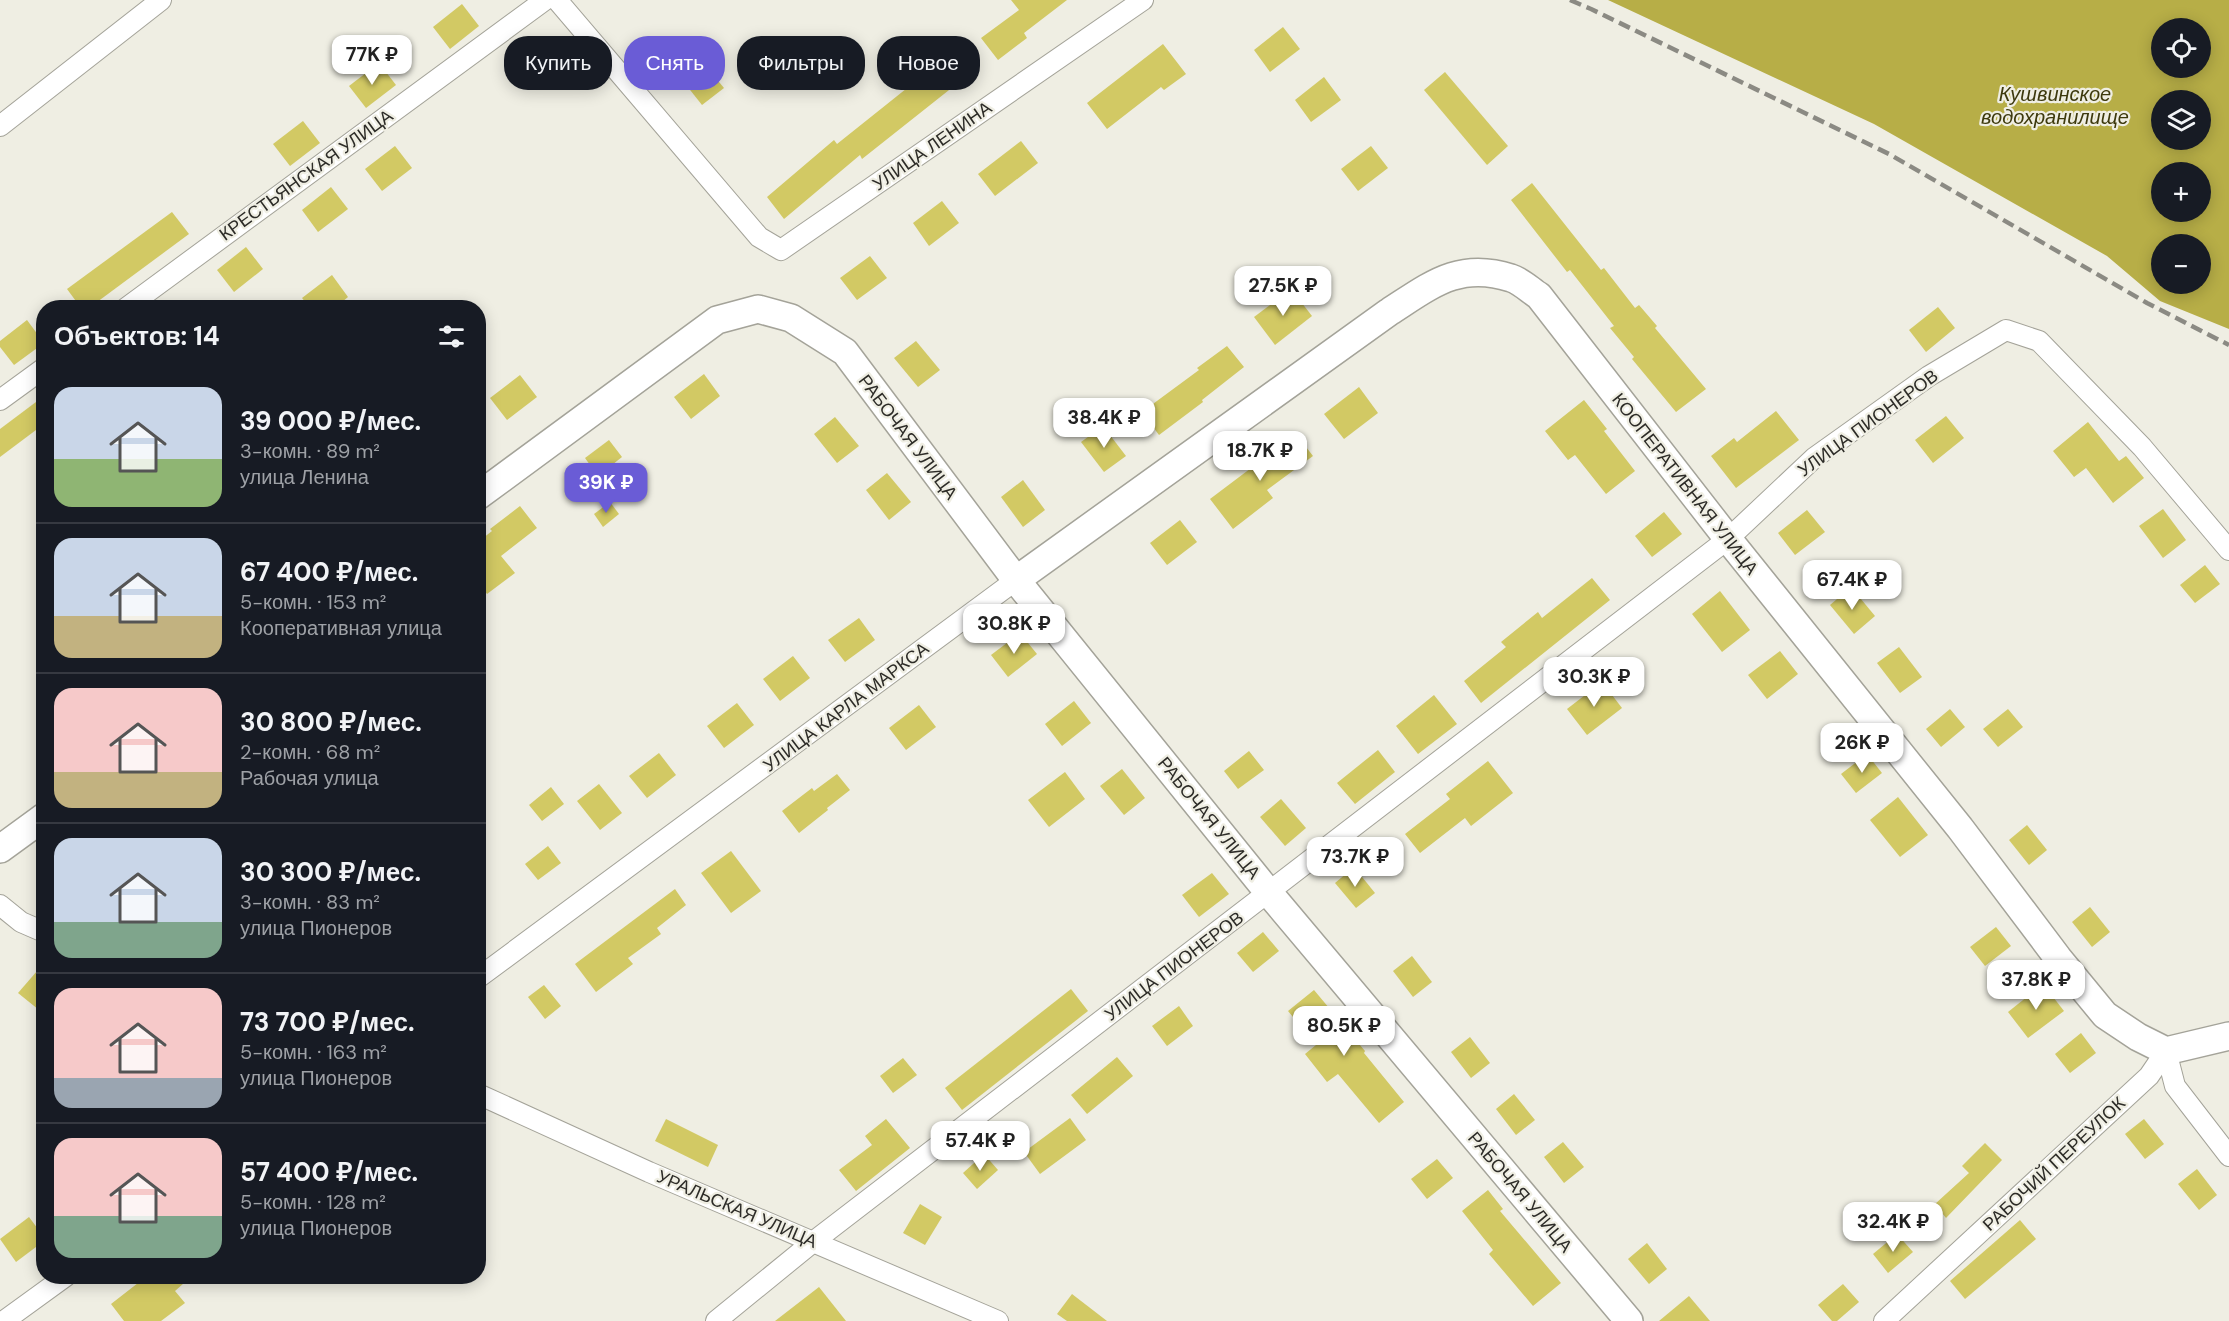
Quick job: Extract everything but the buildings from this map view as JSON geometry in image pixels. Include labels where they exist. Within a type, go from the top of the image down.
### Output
[{"type":"main road","name":"УЛИЦА КАРЛА МАРКСА","points":[[1016,580],[1399,305],[1439,280],[1463,273],[1488,273]]},
{"type":"main road","name":"КООПЕРАТИВНАЯ УЛИЦА","points":[[1488,273],[1514,279],[1539,296],[2105,1015],[2138,1037],[2166,1051]]},
{"type":"main road","name":"РАБОЧАЯ УЛИЦА","points":[[486,490],[717,320],[758,309],[791,318],[845,352],[1016,580],[1269,892],[1629,1321]]},
{"type":"main road","points":[[0,849],[36,823]]},
{"type":"main road","points":[[2166,1051],[2229,1036]]},
{"type":"street","points":[[0,126],[161,0]]},
{"type":"street","name":"КРЕСТЬЯНСКАЯ УЛИЦА","points":[[137,300],[545,0]]},
{"type":"street","name":"УЛИЦА ЛЕНИНА","points":[[557,0],[759,237],[781,250],[1143,0]]},
{"type":"street","name":"УЛИЦА ПИОНЕРОВ","points":[[716,1321],[813,1242],[1728,539],[1814,458],[1929,376],[2006,330],[2039,341],[2142,447],[2229,550]]},
{"type":"street","points":[[0,399],[36,374]]},
{"type":"street","name":"УЛИЦА КАРЛА МАРКСА","points":[[486,972],[1016,580]]},
{"type":"street","points":[[0,905],[21,922],[36,929]]},
{"type":"street","points":[[2166,1051],[2175,1086],[2229,1156]]},
{"type":"street","name":"РАБОЧИЙ ПЕРЕУЛОК","points":[[1884,1321],[2149,1076],[2166,1051]]},
{"type":"street","name":"УРАЛЬСКАЯ УЛИЦА","points":[[486,1098],[649,1172],[998,1321]]},
{"type":"street","points":[[4,1321],[55,1284]]},
{"type":"water","name":"Кушвинское водохранилище","points":[[1608,0],[2229,0],[2229,329],[2160,301],[2152,294],[2211,294],[2211,234],[2151,234],[2151,293],[2107,256],[1874,124]]},
{"type":"railway","points":[[1570,0],[1889,154],[2147,303],[2229,345]]}]
